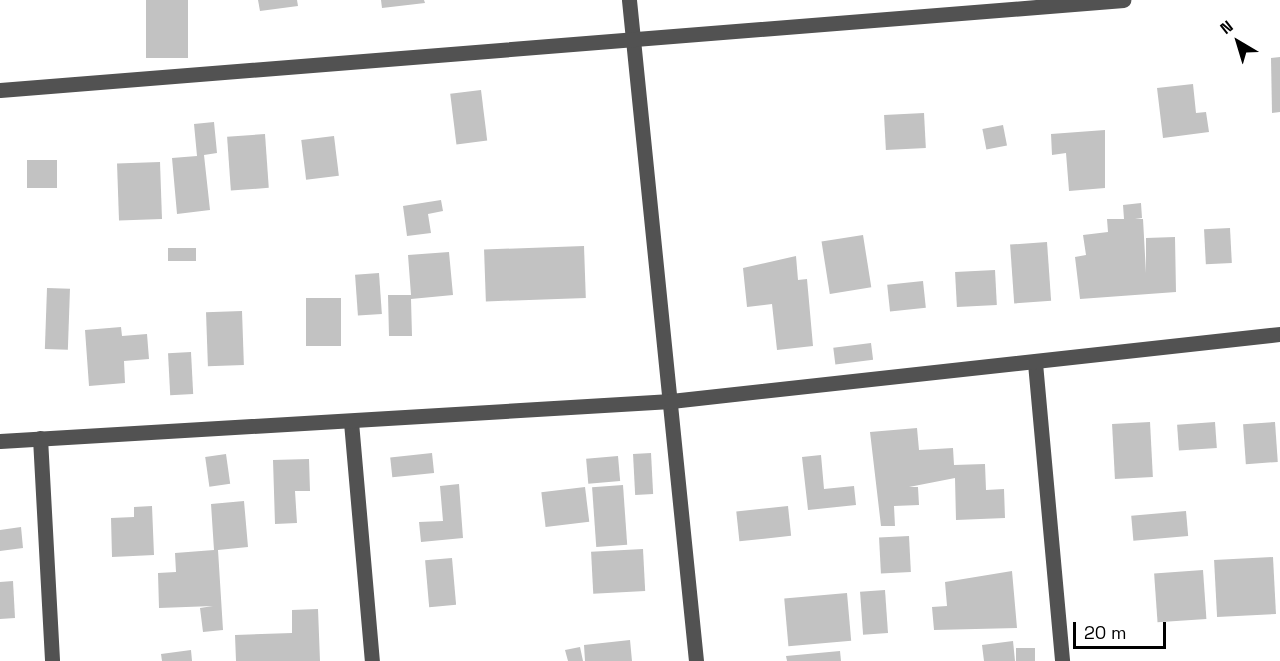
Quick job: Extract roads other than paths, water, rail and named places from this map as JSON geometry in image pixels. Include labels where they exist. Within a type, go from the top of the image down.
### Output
[{"type":"street","points":[[629,0],[696,661]]},
{"type":"street","points":[[0,90],[634,43],[1019,6],[1123,0]]},
{"type":"street","points":[[0,441],[351,422],[671,400],[1035,363],[1280,334]]},
{"type":"street","points":[[1035,363],[1062,661]]},
{"type":"street","points":[[351,422],[372,661]]},
{"type":"street","points":[[40,438],[52,661]]}]
